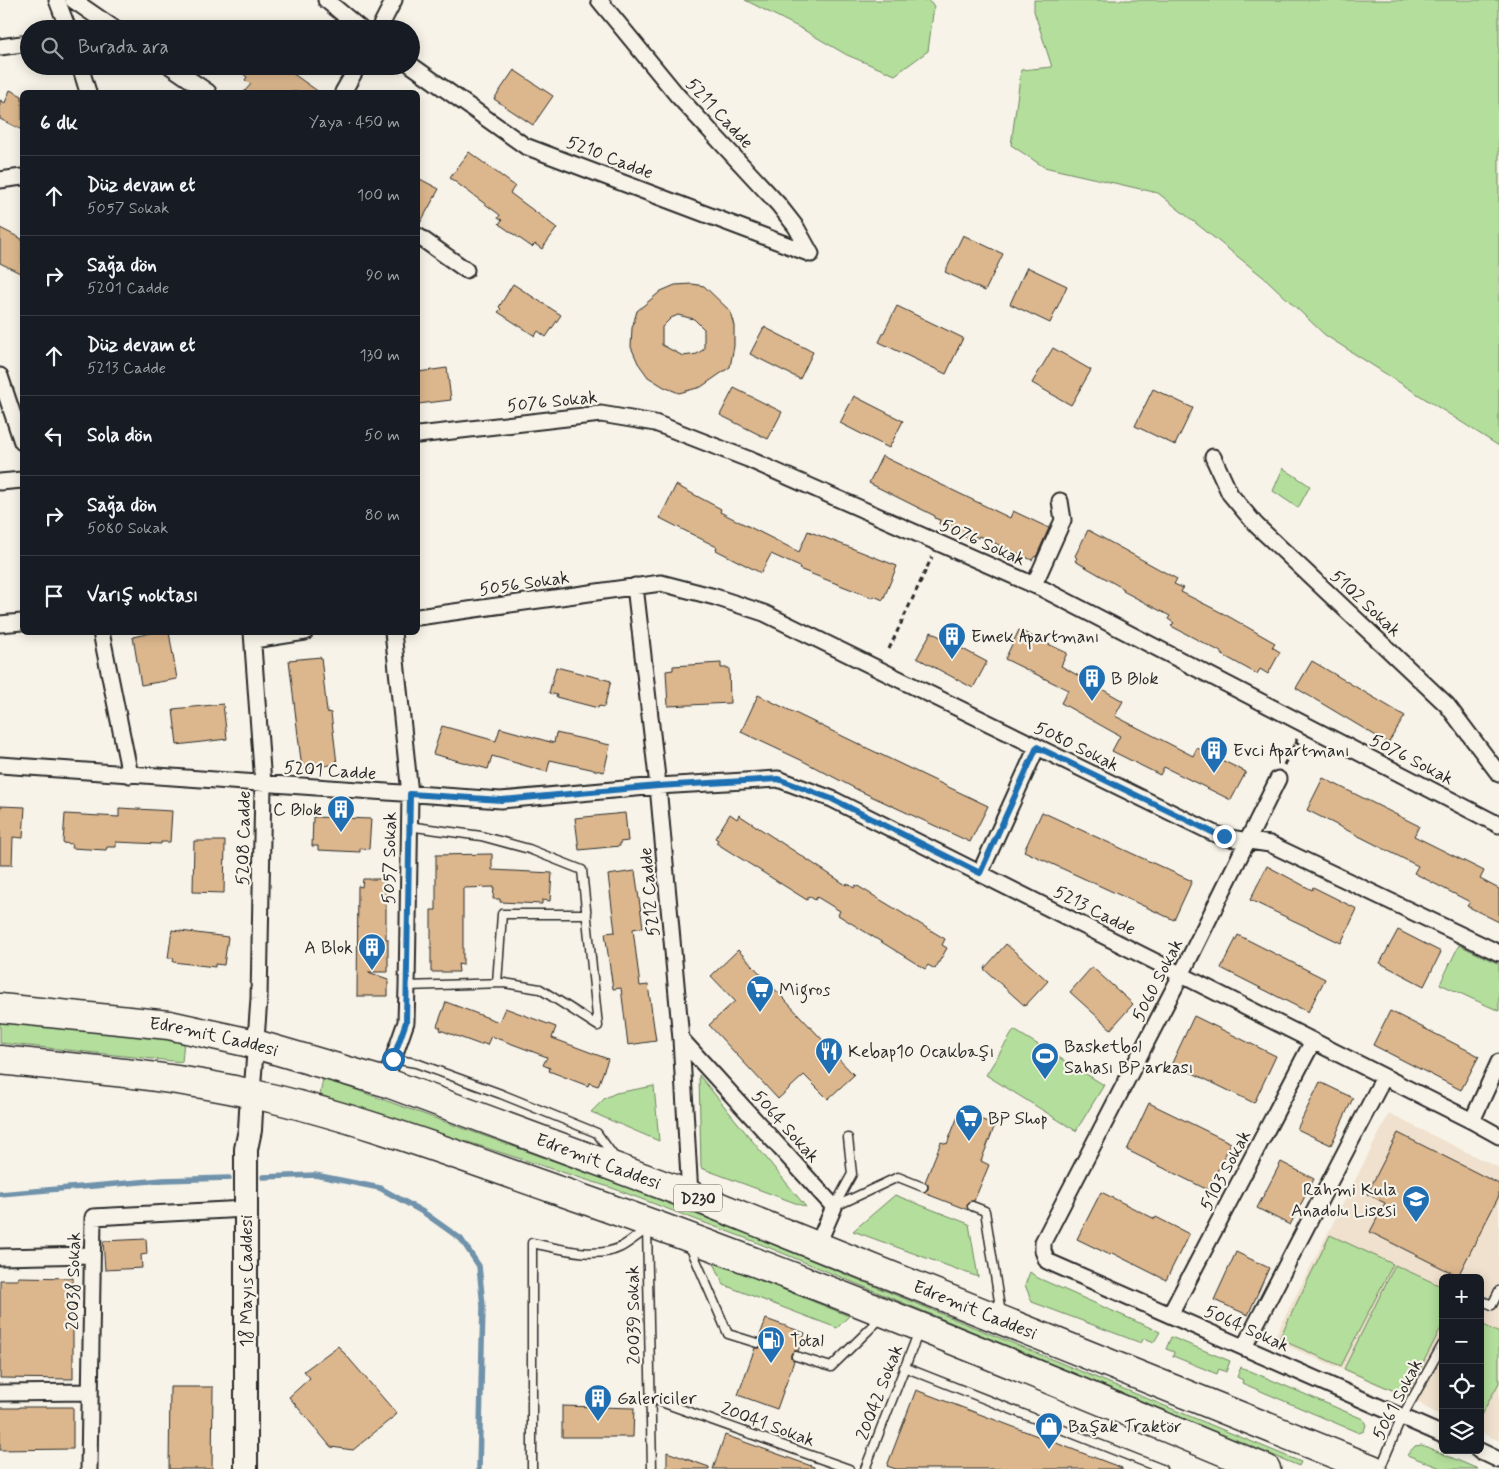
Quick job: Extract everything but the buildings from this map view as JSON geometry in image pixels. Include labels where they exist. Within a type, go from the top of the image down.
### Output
[{"type":"highway","name":"Edremit Caddesi","points":[[0,1008],[169,1024],[255,1044],[389,1071],[626,1171],[1372,1469]]},
{"type":"highway","name":"Edremit Caddesi","points":[[0,1060],[144,1075],[252,1093],[376,1127],[647,1225],[685,1236],[887,1313],[1265,1469]]},
{"type":"main road","name":"18 Mayıs Caddesi","points":[[246,1469],[246,1149],[250,1130],[252,1093]]},
{"type":"street","points":[[57,0],[65,20]]},
{"type":"street","points":[[73,0],[102,20]]},
{"type":"street","points":[[326,0],[350,20]]},
{"type":"street","points":[[384,20],[394,0]]},
{"type":"street","name":"5211 Cadde","points":[[599,0],[677,95],[778,204],[796,227],[811,254]]},
{"type":"street","points":[[0,47],[20,44]]},
{"type":"street","name":"5210 Cadde","points":[[420,71],[526,146],[811,254]]},
{"type":"street","points":[[83,75],[87,90]]},
{"type":"street","points":[[183,75],[205,90]]},
{"type":"street","points":[[343,90],[352,75]]},
{"type":"street","points":[[0,180],[20,177]]},
{"type":"street","points":[[420,237],[466,270]]},
{"type":"street","points":[[0,376],[20,436]]},
{"type":"street","name":"5076 Sokak","points":[[420,435],[601,414],[654,423],[748,458],[1034,584],[1499,825]]},
{"type":"street","name":"5102 Sokak","points":[[1213,457],[1230,494],[1256,525],[1447,705],[1499,774]]},
{"type":"street","points":[[0,482],[20,480]]},
{"type":"street","points":[[1034,584],[1063,520],[1060,501]]},
{"type":"street","name":"5080 Sokak","points":[[635,586],[661,583],[715,597],[764,613],[1214,833],[1270,844],[1499,953]]},
{"type":"street","name":"5056 Sokak","points":[[420,616],[635,586]]},
{"type":"street","name":"5212 Cadde","points":[[635,586],[658,786],[681,1039],[690,1195]]},
{"type":"street","points":[[0,624],[20,622]]},
{"type":"street","points":[[102,635],[130,775]]},
{"type":"street","points":[[253,636],[266,635]]},
{"type":"street","name":"5057 Sokak","points":[[389,1071],[406,1022],[410,794],[393,635]]},
{"type":"street","name":"5208 Cadde","points":[[252,1093],[259,1000],[263,784],[253,636]]},
{"type":"street","points":[[980,873],[1037,747]]},
{"type":"street","name":"5201 Cadde","points":[[0,766],[501,800],[658,786]]},
{"type":"street","name":"5213 Cadde","points":[[658,786],[778,779],[832,799],[1499,1136]]},
{"type":"street","name":"5060 Sokak","points":[[1043,1251],[1043,1242],[1181,975],[1278,779]]},
{"type":"street","name":"5064 Sokak","points":[[681,1039],[834,1207]]},
{"type":"street","name":"5103 Sokak","points":[[1170,1315],[1313,1041]]},
{"type":"street","points":[[1472,1121],[1499,1062]]},
{"type":"street","points":[[1244,1347],[1384,1077]]},
{"type":"street","points":[[817,1246],[834,1207]]},
{"type":"street","name":"20038 Sokak","points":[[89,1469],[93,1217],[246,1209]]},
{"type":"street","name":"5064 Sokak","points":[[1043,1251],[1047,1261],[1439,1433]]},
{"type":"street","points":[[0,1257],[92,1255]]},
{"type":"street","points":[[0,1393],[89,1392]]},
{"type":"street","points":[[1484,1453],[1499,1460]]},
{"type":"lane","points":[[407,986],[497,983],[540,989],[598,1026],[582,870],[529,849],[481,836],[408,826]]},
{"type":"lane","points":[[497,983],[502,914],[587,914]]},
{"type":"lane","points":[[834,1207],[852,1174],[848,1138]]},
{"type":"lane","points":[[834,1207],[898,1177],[923,1187]]},
{"type":"lane","points":[[972,1206],[985,1211],[1002,1320]]},
{"type":"lane","points":[[532,1469],[532,1243],[584,1252],[602,1252],[619,1248],[647,1225]]},
{"type":"lane","name":"20039 Sokak","points":[[647,1225],[652,1469]]},
{"type":"lane","points":[[685,1236],[728,1334],[757,1343]]},
{"type":"lane","points":[[1484,1302],[1492,1305],[1499,1291]]},
{"type":"lane","points":[[796,1356],[831,1367],[887,1313]]},
{"type":"lane","name":"20042 Sokak","points":[[865,1469],[920,1326]]},
{"type":"lane","name":"5061 Sokak","points":[[1380,1469],[1402,1417],[1439,1351]]},
{"type":"lane","points":[[904,1367],[1162,1469]]},
{"type":"lane","name":"20041 Sokak","points":[[650,1398],[849,1469]]},
{"type":"path","points":[[889,649],[939,543]]},
{"type":"path","points":[[1278,779],[1304,724]]},
{"type":"path","points":[[1295,742],[1319,755]]},
{"type":"shaded area","name":"Rahmi Kula Anadolu Lisesi","points":[[1389,1114],[1499,1168],[1499,1441],[1484,1434],[1484,1274],[1439,1274],[1439,1414],[1420,1403],[1273,1340]]},
{"type":"green space","points":[[745,0],[927,0],[934,6],[928,51],[895,75],[847,55],[802,29]]},
{"type":"green space","points":[[1034,0],[1499,0],[1499,446],[1325,335],[1267,280],[1158,193],[1044,167],[1011,145],[1021,70],[1052,67],[1034,11]]},
{"type":"green space","points":[[1283,468],[1310,486],[1298,508],[1273,491]]},
{"type":"green space","points":[[1459,945],[1499,964],[1499,1011],[1440,984]]},
{"type":"green space","points":[[0,1020],[184,1040],[182,1062],[0,1043]]},
{"type":"green space","name":"Basketbol Sahası BP arkası","points":[[1014,1030],[1104,1085],[1076,1131],[986,1075]]},
{"type":"green space","points":[[699,1075],[806,1207],[701,1168]]},
{"type":"green space","points":[[323,1078],[615,1183],[755,1237],[1301,1462],[1299,1466],[753,1241],[612,1188],[320,1095]]},
{"type":"green space","points":[[654,1086],[659,1141],[591,1112],[605,1098],[616,1093]]},
{"type":"green space","points":[[895,1195],[969,1224],[978,1277],[853,1231]]},
{"type":"green space","points":[[1330,1235],[1393,1264],[1341,1366],[1279,1339]]},
{"type":"green space","points":[[713,1261],[849,1316],[837,1328],[724,1285]]},
{"type":"green space","points":[[1395,1265],[1439,1285],[1439,1332],[1406,1396],[1344,1369]]},
{"type":"green space","points":[[1030,1272],[1038,1278],[1160,1332],[1154,1342],[1144,1338],[1141,1343],[1032,1302],[1025,1285]]},
{"type":"green space","points":[[1484,1325],[1499,1333],[1499,1383],[1484,1410]]},
{"type":"green space","points":[[1171,1337],[1230,1361],[1226,1372],[1219,1369],[1217,1374],[1173,1356],[1174,1352],[1166,1349]]},
{"type":"green space","points":[[1241,1367],[1363,1419],[1366,1425],[1364,1431],[1359,1433],[1242,1383],[1243,1380],[1237,1377]]},
{"type":"green space","points":[[1422,1445],[1439,1452],[1439,1454],[1478,1469],[1443,1469],[1407,1455],[1415,1446]]},
{"type":"waterway","points":[[263,1177],[315,1175],[380,1188],[423,1212],[461,1239],[479,1266],[483,1306],[479,1469]]},
{"type":"waterway","points":[[0,1194],[163,1180],[229,1178]]},
{"type":"place","name":"Emek Apartmanı","points":[[952,660]]},
{"type":"place","name":"B Blok","points":[[1092,702]]},
{"type":"place","name":"Evci Apartmanı","points":[[1214,774]]},
{"type":"place","name":"C Blok","points":[[341,833]]},
{"type":"place","name":"A Blok","points":[[372,971]]},
{"type":"place","name":"Migros","points":[[760,1013]]},
{"type":"place","name":"Kebap10 Ocakbaşı","points":[[829,1075]]},
{"type":"place","name":"Basketbol Sahası BP arkası","points":[[1045,1080]]},
{"type":"place","name":"BP Shop","points":[[969,1142]]},
{"type":"place","name":"Rahmi Kula Anadolu Lisesi","points":[[1416,1223]]},
{"type":"place","name":"Total","points":[[771,1364]]},
{"type":"place","name":"Galericiler","points":[[598,1422]]},
{"type":"place","name":"Başak Traktör","points":[[1049,1450]]},
{"type":"route","points":[[393,1059],[406,1022],[410,794],[501,800],[658,786],[778,779],[832,799],[980,873],[1037,747],[1214,833],[1224,836]]}]
